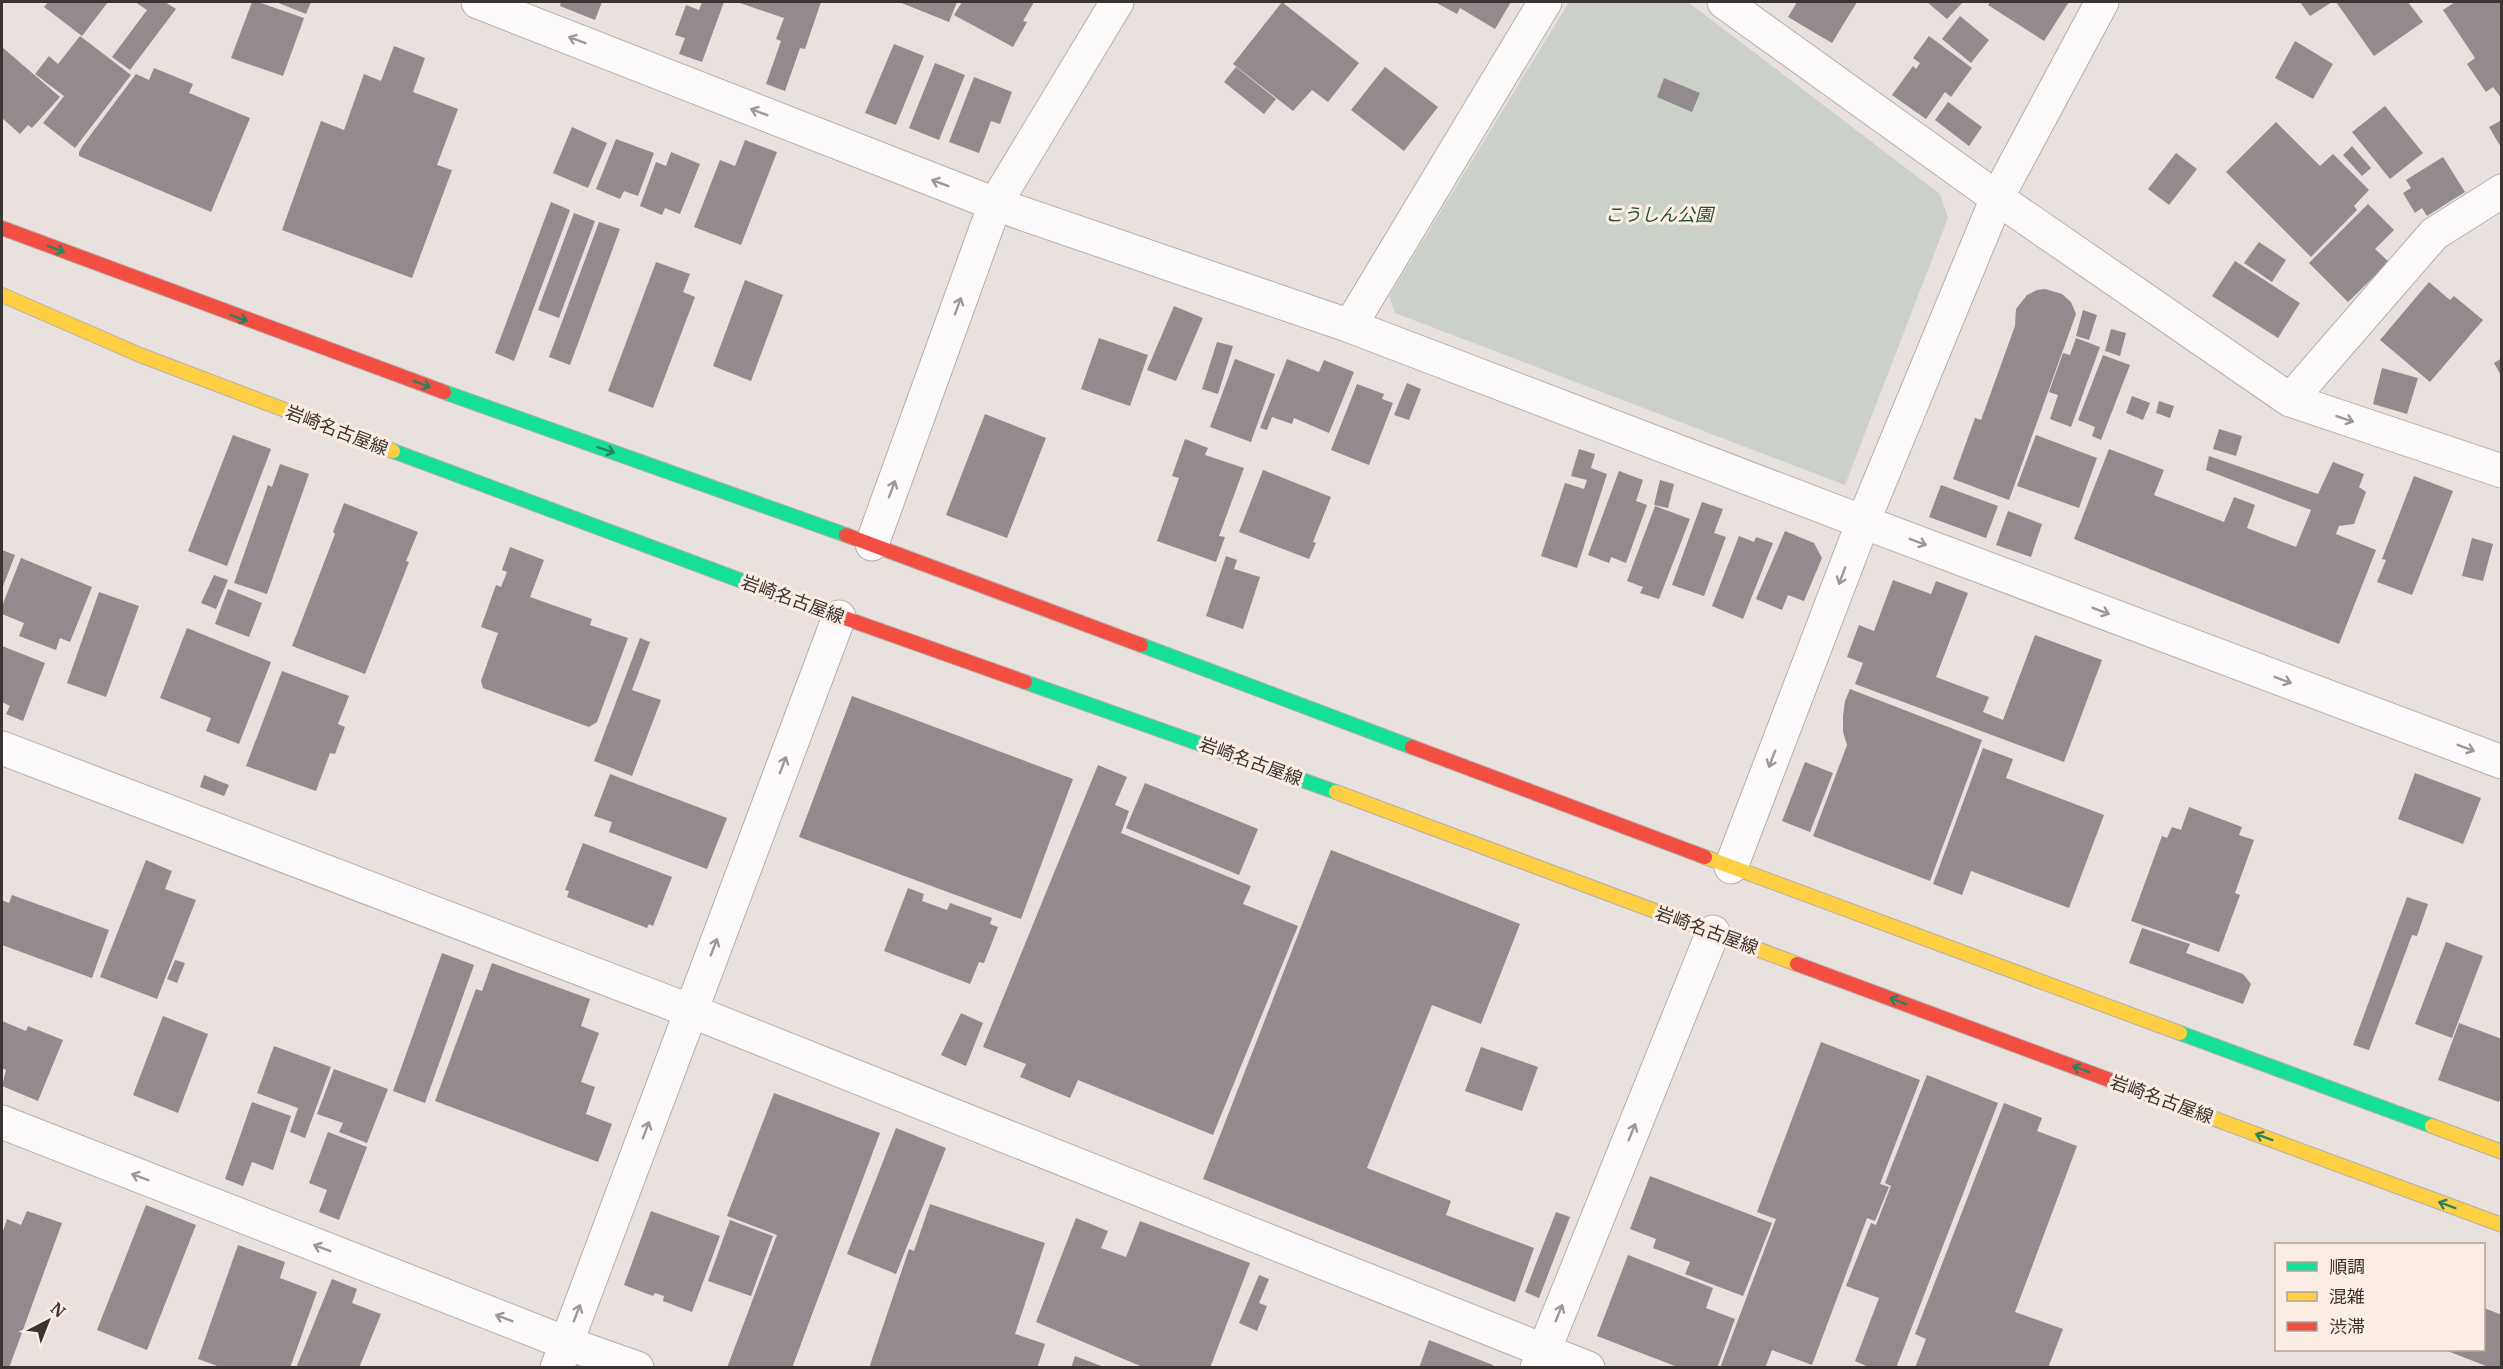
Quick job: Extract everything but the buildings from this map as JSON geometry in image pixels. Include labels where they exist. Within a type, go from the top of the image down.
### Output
[{"type":"main road","points":[[2,228],[474,403],[872,544],[1731,867],[2502,1152]]},
{"type":"main road","name":"岩崎名古屋線","points":[[2,295],[140,356],[840,617],[1211,746],[2502,1225]]},
{"type":"street","points":[[478,2],[994,204],[1350,326],[2502,762]]},
{"type":"street","points":[[872,544],[994,204],[1117,2]]},
{"type":"street","points":[[1350,326],[1545,2]]},
{"type":"street","points":[[1724,2],[1997,198],[2290,400],[2502,471]]},
{"type":"street","points":[[1731,867],[1863,522],[1997,198],[2102,2]]},
{"type":"street","points":[[2290,400],[2434,234],[2502,191]]},
{"type":"street","points":[[561,1355],[840,617]]},
{"type":"street","points":[[2,748],[691,1011],[1541,1359],[1588,1368]]},
{"type":"street","points":[[1541,1359],[1713,932]]},
{"type":"street","points":[[2,1122],[561,1355],[637,1368]]},
{"type":"green space","name":"こうしん公園","points":[[1569,2],[1688,2],[1940,194],[1948,218],[1845,485],[1395,313],[1389,296]]},
{"type":"traffic: fast","points":[[444,392],[846,535]]},
{"type":"traffic: fast","points":[[393,451],[777,594]]},
{"type":"traffic: fast","points":[[1141,645],[1412,747]]},
{"type":"traffic: fast","points":[[1025,682],[1336,792]]},
{"type":"traffic: fast","points":[[2180,1033],[2432,1126]]},
{"type":"traffic: slow","points":[[2,295],[140,355],[393,451]]},
{"type":"traffic: slow","points":[[1336,792],[1797,964]]},
{"type":"traffic: slow","points":[[1705,857],[2180,1033]]},
{"type":"traffic: slow","points":[[2169,1102],[2502,1225]]},
{"type":"traffic: slow","points":[[2432,1126],[2502,1152]]},
{"type":"traffic: jam","points":[[2,228],[444,392]]},
{"type":"traffic: jam","points":[[846,535],[1141,645]]},
{"type":"traffic: jam","points":[[777,594],[1025,682]]},
{"type":"traffic: jam","points":[[1412,747],[1705,857]]},
{"type":"traffic: jam","points":[[1797,964],[2169,1102]]}]
